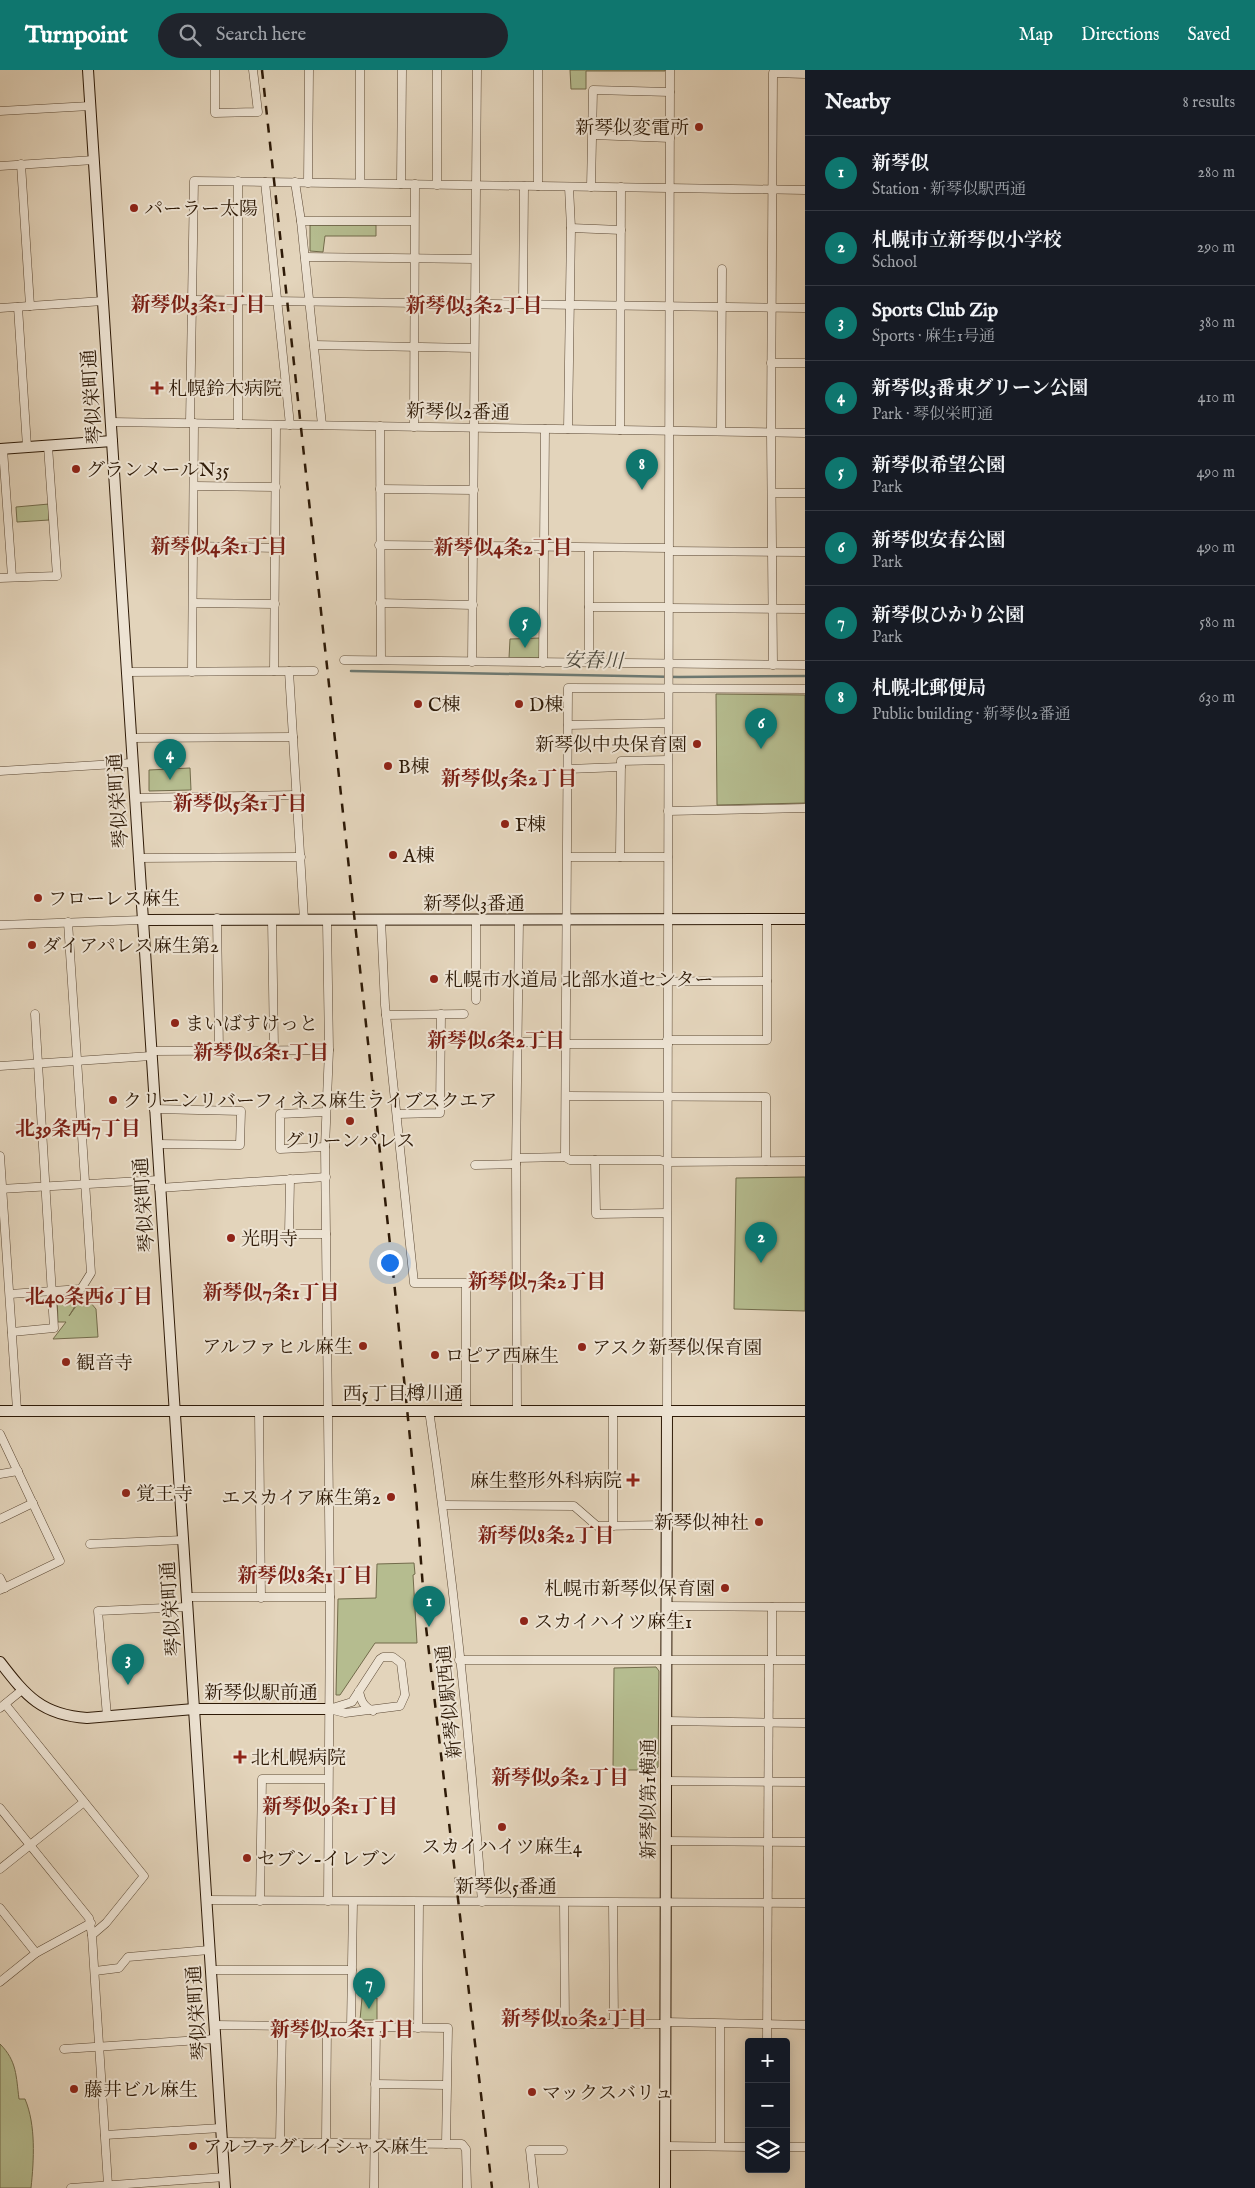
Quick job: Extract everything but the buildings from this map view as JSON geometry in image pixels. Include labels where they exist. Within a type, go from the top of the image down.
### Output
[{"type":"main road","name":"琴似栄町通","points":[[88,70],[225,2183]]},
{"type":"main road","points":[[1,449],[112,441]]},
{"type":"main road","name":"新琴似3番通","points":[[142,920],[217,918],[327,921],[805,919]]},
{"type":"main road","name":"西5丁目樽川通","points":[[0,1411],[805,1411]]},
{"type":"main road","name":"新琴似第1横通","points":[[665,2188],[667,1411]]},
{"type":"main road","name":"新琴似駅前通","points":[[0,1662],[22,1690],[40,1705],[62,1715],[87,1718],[194,1709],[329,1709]]},
{"type":"street","points":[[215,70],[215,113],[258,112],[253,70]]},
{"type":"street","points":[[308,183],[310,70]]},
{"type":"street","points":[[360,70],[360,183]]},
{"type":"street","points":[[402,70],[402,184]]},
{"type":"street","points":[[437,185],[438,70]]},
{"type":"street","points":[[472,662],[477,70]]},
{"type":"street","points":[[538,70],[538,186]]},
{"type":"street","points":[[667,1411],[670,70]]},
{"type":"street","points":[[773,665],[771,363],[773,73],[805,74]]},
{"type":"street","points":[[591,187],[593,90],[670,92]]},
{"type":"street","points":[[0,111],[90,106]]},
{"type":"street","points":[[593,135],[670,138]]},
{"type":"street","points":[[0,166],[94,160]]},
{"type":"street","points":[[21,164],[30,306]]},
{"type":"street","points":[[192,672],[195,546],[192,423],[194,181],[805,190]]},
{"type":"street","points":[[238,182],[238,424]]},
{"type":"street","points":[[265,182],[290,425]]},
{"type":"street","points":[[295,182],[301,221],[322,425]]},
{"type":"street","points":[[414,427],[415,184]]},
{"type":"street","points":[[523,304],[524,186]]},
{"type":"street","points":[[568,429],[571,228],[569,187]]},
{"type":"street","points":[[620,430],[619,306],[621,187]]},
{"type":"street","points":[[301,221],[414,222]]},
{"type":"street","points":[[571,228],[621,230]]},
{"type":"street","points":[[305,257],[475,259]]},
{"type":"street","points":[[721,431],[722,268]]},
{"type":"street","points":[[193,300],[805,308]]},
{"type":"street","points":[[0,308],[103,301]]},
{"type":"street","points":[[18,307],[27,447]]},
{"type":"street","points":[[314,346],[474,348]]},
{"type":"street","points":[[771,363],[805,363]]},
{"type":"street","name":"新琴似2番通","points":[[110,422],[805,433]]},
{"type":"street","points":[[274,671],[276,425]]},
{"type":"street","points":[[380,426],[379,545],[381,660]]},
{"type":"street","points":[[543,663],[545,429]]},
{"type":"street","points":[[0,578],[57,576],[48,446]]},
{"type":"street","points":[[1,449],[12,577]]},
{"type":"street","points":[[195,486],[276,486]]},
{"type":"street","points":[[380,489],[474,490]]},
{"type":"street","points":[[773,493],[805,494]]},
{"type":"street","points":[[379,545],[805,552]]},
{"type":"street","points":[[195,546],[276,548]]},
{"type":"street","points":[[589,548],[589,663]]},
{"type":"street","points":[[194,603],[276,604]]},
{"type":"street","points":[[380,603],[473,604]]},
{"type":"street","points":[[589,607],[773,608],[805,610]]},
{"type":"street","points":[[344,660],[589,663],[669,667],[805,665]]},
{"type":"street","points":[[289,671],[304,920]]},
{"type":"street","points":[[126,672],[314,671]]},
{"type":"street","points":[[565,1157],[568,688],[668,686],[805,689]]},
{"type":"street","points":[[568,726],[668,723]]},
{"type":"street","points":[[131,738],[293,737]]},
{"type":"street","points":[[620,857],[621,760],[668,760]]},
{"type":"street","points":[[0,771],[132,763]]},
{"type":"street","points":[[568,768],[621,767]]},
{"type":"street","points":[[135,798],[297,795]]},
{"type":"street","points":[[668,811],[805,808]]},
{"type":"street","points":[[138,858],[301,856]]},
{"type":"street","points":[[568,857],[668,857]]},
{"type":"street","points":[[217,918],[219,1050]]},
{"type":"street","points":[[272,919],[274,1049]]},
{"type":"street","points":[[519,1042],[767,1040],[768,919]]},
{"type":"street","points":[[0,925],[142,920]]},
{"type":"street","points":[[381,920],[386,1015],[414,1283],[466,1283],[466,1411]]},
{"type":"street","points":[[476,920],[476,1000]]},
{"type":"street","points":[[517,1411],[519,920]]},
{"type":"street","points":[[327,921],[328,1050],[325,1147],[330,1597],[328,1901]]},
{"type":"street","points":[[10,1294],[81,1290],[91,1273],[68,922]]},
{"type":"street","points":[[566,982],[767,981]]},
{"type":"street","points":[[12,1332],[54,1328],[36,1014]]},
{"type":"street","points":[[397,1114],[440,1113],[441,1014]]},
{"type":"street","points":[[386,1015],[464,1014]]},
{"type":"street","points":[[0,1066],[219,1050],[328,1050]]},
{"type":"street","points":[[566,1096],[766,1096],[766,1162]]},
{"type":"street","points":[[154,1109],[241,1111],[240,1145],[157,1144]]},
{"type":"street","points":[[325,1147],[280,1149],[280,1114],[326,1112]]},
{"type":"street","points":[[0,1156],[3,1233],[10,1294],[17,1410]]},
{"type":"street","points":[[475,1164],[565,1157],[570,1160],[660,1160],[667,1162],[805,1161]]},
{"type":"street","points":[[595,1160],[596,1214],[667,1214]]},
{"type":"street","points":[[1,1189],[84,1184],[159,1184],[326,1177]]},
{"type":"street","points":[[290,1179],[289,1234],[326,1234]]},
{"type":"street","points":[[259,1410],[261,1598]]},
{"type":"street","name":"新琴似駅西通","points":[[429,1410],[443,1505],[474,1796],[482,1902]]},
{"type":"street","points":[[613,1411],[613,1526]]},
{"type":"street","points":[[0,1434],[60,1561],[2,1589],[0,1578]]},
{"type":"street","points":[[0,1474],[18,1471]]},
{"type":"street","points":[[0,1519],[33,1503]]},
{"type":"street","points":[[443,1505],[574,1506],[597,1526],[666,1525]]},
{"type":"street","points":[[90,1544],[183,1540]]},
{"type":"street","points":[[107,1716],[98,1611],[187,1602],[330,1597]]},
{"type":"street","points":[[666,1606],[805,1606]]},
{"type":"street","points":[[767,2038],[767,1842],[772,1607]]},
{"type":"street","points":[[383,1657],[393,1657],[400,1663],[405,1695],[402,1703],[394,1708],[372,1711],[346,1713],[329,1709],[348,1704],[383,1657]]},
{"type":"street","points":[[459,1660],[805,1660]]},
{"type":"street","points":[[22,1690],[2,1706],[144,1876],[106,1924],[92,1934]]},
{"type":"street","points":[[359,1690],[360,1701],[372,1711]]},
{"type":"street","points":[[666,1721],[805,1723]]},
{"type":"street","points":[[260,1901],[262,1779],[328,1779]]},
{"type":"street","points":[[665,1781],[805,1782]]},
{"type":"street","points":[[0,1869],[84,1802]]},
{"type":"street","points":[[0,1808],[91,1923],[108,2185]]},
{"type":"street","points":[[665,1841],[805,1842]]},
{"type":"street","name":"新琴似5番通","points":[[206,1900],[805,1903]]},
{"type":"street","points":[[351,2027],[353,1902]]},
{"type":"street","points":[[418,2028],[419,1902]]},
{"type":"street","points":[[564,1903],[565,2024],[805,2025]]},
{"type":"street","points":[[613,1903],[614,2024]]},
{"type":"street","points":[[0,1908],[36,1952]]},
{"type":"street","points":[[0,1982],[36,1952],[91,1923]]},
{"type":"street","points":[[95,1971],[119,1968],[128,1957],[210,1950]]},
{"type":"street","points":[[211,1970],[352,1970]]},
{"type":"street","points":[[720,2024],[720,2146]]},
{"type":"street","points":[[214,2025],[448,2028],[446,2144]]},
{"type":"street","points":[[280,2142],[282,2026]]},
{"type":"street","points":[[326,2143],[327,2026]]},
{"type":"street","points":[[374,2188],[376,2027]]},
{"type":"street","points":[[64,2050],[215,2039]]},
{"type":"street","points":[[375,2084],[446,2085]]},
{"type":"street","points":[[105,2135],[221,2128]]},
{"type":"street","points":[[222,2142],[462,2144],[466,2149],[467,2188]]},
{"type":"street","points":[[665,2146],[745,2146]]},
{"type":"street","points":[[790,2147],[805,2147]]},
{"type":"street","points":[[534,2188],[530,2150],[563,2150]]},
{"type":"street","points":[[71,2188],[108,2185],[225,2183]]},
{"type":"green space","points":[[570,70],[665,71],[586,71],[586,89],[571,89]]},
{"type":"green space","points":[[310,225],[376,225],[376,236],[325,236],[323,252],[310,251]]},
{"type":"green space","points":[[49,504],[49,520],[17,522],[16,507]]},
{"type":"green space","points":[[541,638],[541,658],[509,658],[510,639]]},
{"type":"green space","points":[[716,694],[805,695],[805,803],[717,805]]},
{"type":"green space","points":[[190,768],[191,790],[149,791],[149,770]]},
{"type":"green space","points":[[805,1177],[805,1311],[734,1309],[736,1178]]},
{"type":"green space","points":[[83,1293],[69,1316],[84,1295],[96,1309],[98,1337],[53,1339],[66,1322],[58,1322],[57,1295]]},
{"type":"green space","points":[[414,1563],[417,1643],[375,1643],[340,1695],[336,1695],[338,1599],[376,1598],[377,1564]]},
{"type":"green space","points":[[656,1667],[659,1671],[658,1767],[655,1770],[615,1770],[613,1768],[614,1668]]},
{"type":"green space","points":[[362,1998],[377,1998],[377,2020],[360,2020]]},
{"type":"green space","points":[[0,2044],[6,2050],[13,2063],[19,2099],[25,2099],[29,2109],[33,2131],[31,2188],[0,2188]]},
{"type":"waterway","name":"安春川","points":[[351,671],[679,677],[805,676]]},
{"type":"railway","points":[[262,70],[394,1281],[416,1497],[426,1627],[492,2188]]},
{"type":"place","name":"新琴似変電所","points":[[699,127]]},
{"type":"place","name":"パーラー太陽","points":[[134,208]]},
{"type":"place","name":"札幌鈴木病院","points":[[157,388]]},
{"type":"place","name":"グランメールN35","points":[[76,469]]},
{"type":"place","name":"札幌北郵便局","points":[[642,490]]},
{"type":"place","name":"新琴似希望公園","points":[[525,648]]},
{"type":"place","name":"C棟","points":[[418,704]]},
{"type":"place","name":"D棟","points":[[519,704]]},
{"type":"place","name":"新琴似中央保育園","points":[[697,744]]},
{"type":"place","name":"新琴似安春公園","points":[[761,749]]},
{"type":"place","name":"B棟","points":[[388,766]]},
{"type":"place","name":"新琴似3番東グリーン公園","points":[[170,780]]},
{"type":"place","name":"F棟","points":[[505,824]]},
{"type":"place","name":"A棟","points":[[393,855]]},
{"type":"place","name":"フローレス麻生","points":[[38,898]]},
{"type":"place","name":"ダイアパレス麻生第2","points":[[32,945]]},
{"type":"place","name":"札幌市水道局 北部水道センター","points":[[434,979]]},
{"type":"place","name":"まいばすけっと","points":[[175,1023]]},
{"type":"place","name":"クリーンリバーフィネス麻生ライブスクエア","points":[[113,1100]]},
{"type":"place","name":"グリーンパレス","points":[[350,1121]]},
{"type":"place","name":"光明寺","points":[[231,1238]]},
{"type":"place","name":"札幌市立新琴似小学校","points":[[761,1263]]},
{"type":"place","name":"アルファヒル麻生","points":[[363,1346]]},
{"type":"place","name":"アスク新琴似保育園","points":[[582,1347]]},
{"type":"place","name":"ロピア西麻生","points":[[435,1355]]},
{"type":"place","name":"観音寺","points":[[66,1362]]},
{"type":"place","name":"麻生整形外科病院","points":[[633,1480]]},
{"type":"place","name":"覚王寺","points":[[126,1493]]},
{"type":"place","name":"エスカイア麻生第2","points":[[391,1497]]},
{"type":"place","name":"新琴似神社","points":[[759,1522]]},
{"type":"place","name":"札幌市新琴似保育園","points":[[725,1588]]},
{"type":"place","name":"スカイハイツ麻生1","points":[[524,1621]]},
{"type":"place","name":"新琴似","points":[[429,1627]]},
{"type":"place","name":"Sports Club Zip","points":[[128,1685]]},
{"type":"place","name":"北札幌病院","points":[[240,1757]]},
{"type":"place","name":"スカイハイツ麻生4","points":[[502,1827]]},
{"type":"place","name":"セブン-イレブン","points":[[247,1858]]},
{"type":"place","name":"新琴似ひかり公園","points":[[369,2009]]},
{"type":"place","name":"藤井ビル麻生","points":[[74,2089]]},
{"type":"place","name":"マックスバリュ","points":[[532,2092]]},
{"type":"place","name":"アルファグレイシャス麻生","points":[[193,2146]]},
{"type":"district","name":"新琴似3条1丁目","points":[[198,304]]},
{"type":"district","name":"新琴似3条2丁目","points":[[474,305]]},
{"type":"district","name":"新琴似4条1丁目","points":[[219,546]]},
{"type":"district","name":"新琴似4条2丁目","points":[[503,547]]},
{"type":"district","name":"新琴似5条2丁目","points":[[509,778]]},
{"type":"district","name":"新琴似5条1丁目","points":[[240,803]]},
{"type":"district","name":"新琴似6条2丁目","points":[[496,1040]]},
{"type":"district","name":"新琴似6条1丁目","points":[[261,1052]]},
{"type":"district","name":"北39条西7丁目","points":[[78,1128]]},
{"type":"district","name":"新琴似7条2丁目","points":[[537,1281]]},
{"type":"district","name":"新琴似7条1丁目","points":[[271,1292]]},
{"type":"district","name":"北40条西6丁目","points":[[89,1296]]},
{"type":"district","name":"新琴似8条2丁目","points":[[546,1535]]},
{"type":"district","name":"新琴似8条1丁目","points":[[305,1575]]},
{"type":"district","name":"新琴似9条2丁目","points":[[560,1777]]},
{"type":"district","name":"新琴似9条1丁目","points":[[330,1806]]},
{"type":"district","name":"新琴似10条2丁目","points":[[574,2018]]},
{"type":"district","name":"新琴似10条1丁目","points":[[342,2029]]}]
